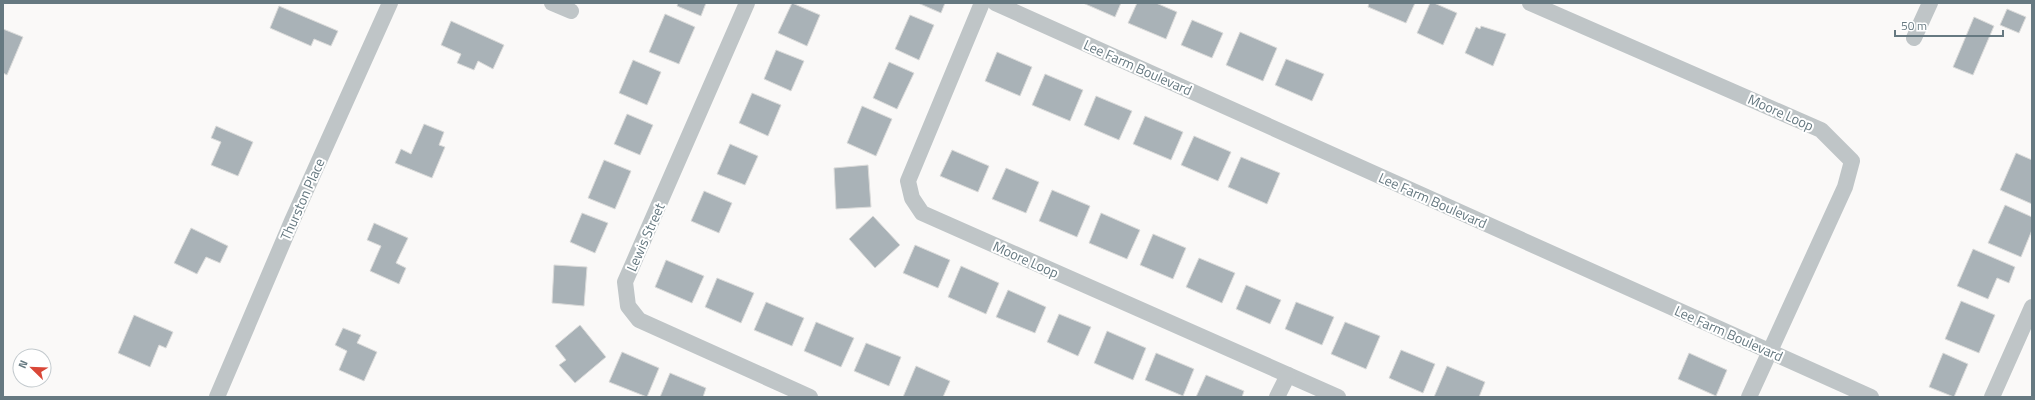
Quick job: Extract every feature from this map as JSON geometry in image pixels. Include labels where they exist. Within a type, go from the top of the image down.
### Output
[{"type":"street","name":"Thurston Place","points":[[217,397],[292,221],[390,3]]},
{"type":"street","points":[[552,3],[571,11]]},
{"type":"street","name":"Lewis Street","points":[[747,3],[625,282],[628,306],[639,320],[810,397]]},
{"type":"street","name":"Moore Loop","points":[[982,3],[908,181],[912,198],[922,213],[1338,397]]},
{"type":"street","name":"Lee Farm Boulevard","points":[[995,3],[1871,397]]},
{"type":"street","name":"Moore Loop","points":[[1530,3],[1821,130],[1852,161],[1845,187],[1749,397]]},
{"type":"street","points":[[1914,38],[1930,3]]},
{"type":"street","points":[[1992,397],[2032,307]]},
{"type":"street","points":[[1277,397],[1288,375]]},
{"type":"building","points":[[678,3],[706,3],[701,16],[677,6]]},
{"type":"building","points":[[792,3],[820,15],[807,46],[778,33]]},
{"type":"building","points":[[918,3],[945,3],[941,13]]},
{"type":"building","points":[[1083,3],[1121,3],[1115,17]]},
{"type":"building","points":[[1137,3],[1156,3],[1177,12],[1166,39],[1128,23]]},
{"type":"building","points":[[1369,3],[1415,3],[1406,23],[1368,7]]},
{"type":"building","points":[[1430,3],[1434,3],[1457,13],[1443,45],[1417,33]]},
{"type":"building","points":[[279,6],[338,31],[331,46],[314,39],[311,46],[270,28]]},
{"type":"building","points":[[2007,9],[2026,17],[2019,33],[2000,25]]},
{"type":"building","points":[[665,14],[695,27],[679,64],[649,52]]},
{"type":"building","points":[[910,15],[934,25],[919,60],[895,49]]},
{"type":"building","points":[[1974,17],[1994,26],[1973,75],[1953,67]]},
{"type":"building","points":[[1192,20],[1223,33],[1212,58],[1181,45]]},
{"type":"building","points":[[451,21],[504,45],[493,69],[478,61],[474,70],[457,63],[461,54],[441,45]]},
{"type":"building","points":[[1481,26],[1506,34],[1493,66],[1465,53],[1476,27],[1480,29]]},
{"type":"building","points":[[3,29],[23,37],[7,75],[3,73]]},
{"type":"building","points":[[1240,32],[1277,48],[1263,81],[1226,65]]},
{"type":"building","points":[[776,50],[804,61],[791,91],[764,79]]},
{"type":"building","points":[[997,52],[1032,67],[1020,96],[985,81]]},
{"type":"building","points":[[1286,59],[1324,74],[1312,101],[1275,85]]},
{"type":"building","points":[[633,60],[661,72],[647,105],[619,93]]},
{"type":"building","points":[[889,62],[914,73],[897,109],[873,98]]},
{"type":"building","points":[[1045,74],[1083,90],[1070,121],[1032,105]]},
{"type":"building","points":[[752,93],[781,105],[768,136],[739,123]]},
{"type":"building","points":[[1096,96],[1132,111],[1119,140],[1084,125]]},
{"type":"building","points":[[862,106],[892,119],[876,156],[847,143]]},
{"type":"building","points":[[627,114],[653,125],[640,155],[614,144]]},
{"type":"building","points":[[1145,116],[1183,132],[1171,160],[1133,144]]},
{"type":"building","points":[[424,124],[444,132],[439,145],[445,147],[432,178],[395,163],[401,149],[411,154]]},
{"type":"building","points":[[216,126],[253,142],[238,176],[211,165],[221,142],[211,138]]},
{"type":"building","points":[[1194,136],[1231,152],[1218,181],[1181,165]]},
{"type":"building","points":[[730,144],[758,156],[745,185],[717,174]]},
{"type":"building","points":[[952,150],[989,166],[978,192],[940,176]]},
{"type":"building","points":[[2016,153],[2032,160],[2032,204],[2000,190]]},
{"type":"building","points":[[1241,157],[1280,173],[1267,204],[1228,187]]},
{"type":"building","points":[[604,160],[631,171],[615,209],[588,198]]},
{"type":"building","points":[[868,165],[871,207],[836,209],[834,168]]},
{"type":"building","points":[[1006,168],[1039,182],[1026,213],[992,199]]},
{"type":"building","points":[[1052,190],[1090,206],[1077,237],[1039,221]]},
{"type":"building","points":[[704,191],[732,203],[719,233],[691,221]]},
{"type":"building","points":[[2005,205],[2032,217],[2032,230],[2021,257],[1988,243]]},
{"type":"building","points":[[582,213],[608,223],[595,253],[570,242]]},
{"type":"building","points":[[1101,213],[1140,230],[1127,259],[1089,243]]},
{"type":"building","points":[[873,216],[900,245],[875,268],[849,239]]},
{"type":"building","points":[[374,223],[408,238],[396,263],[406,268],[399,284],[370,271],[381,246],[367,240]]},
{"type":"building","points":[[191,228],[228,246],[220,263],[206,257],[197,274],[174,263]]},
{"type":"building","points":[[1153,234],[1186,248],[1173,279],[1140,265]]},
{"type":"building","points":[[915,245],[950,260],[938,288],[903,273]]},
{"type":"building","points":[[1973,249],[2015,267],[2009,283],[1997,278],[1988,299],[1957,286]]},
{"type":"building","points":[[1199,258],[1235,273],[1222,303],[1186,287]]},
{"type":"building","points":[[666,260],[704,276],[692,303],[655,287]]},
{"type":"building","points":[[554,265],[587,267],[584,306],[552,303]]},
{"type":"building","points":[[961,266],[999,283],[986,314],[948,297]]},
{"type":"building","points":[[717,278],[754,293],[741,323],[705,307]]},
{"type":"building","points":[[1246,285],[1281,300],[1270,324],[1236,309]]},
{"type":"building","points":[[1008,290],[1046,307],[1035,333],[996,317]]},
{"type":"building","points":[[1961,301],[1995,315],[1979,353],[1945,339]]},
{"type":"building","points":[[766,302],[804,318],[792,346],[754,330]]},
{"type":"building","points":[[1296,302],[1334,317],[1322,345],[1285,329]]},
{"type":"building","points":[[1059,314],[1091,327],[1078,356],[1047,342]]},
{"type":"building","points":[[134,315],[173,332],[166,348],[159,345],[150,367],[118,353]]},
{"type":"building","points":[[816,322],[854,338],[841,367],[804,351]]},
{"type":"building","points":[[1345,322],[1380,336],[1366,369],[1331,354]]},
{"type":"building","points":[[580,325],[606,357],[575,383],[559,365],[566,360],[555,346]]},
{"type":"building","points":[[343,328],[361,335],[357,343],[377,352],[364,381],[339,370],[347,351],[335,345]]},
{"type":"building","points":[[1107,331],[1146,348],[1133,380],[1094,363]]},
{"type":"building","points":[[866,343],[901,357],[889,386],[854,371]]},
{"type":"building","points":[[1401,350],[1435,364],[1423,393],[1389,378]]},
{"type":"building","points":[[622,352],[659,368],[647,397],[609,382]]},
{"type":"building","points":[[1156,353],[1194,369],[1183,396],[1145,380]]},
{"type":"building","points":[[1689,353],[1727,370],[1716,396],[1678,379]]},
{"type":"building","points":[[1943,353],[1968,364],[1954,397],[1929,387]]},
{"type":"building","points":[[916,366],[950,381],[943,397],[903,397]]},
{"type":"building","points":[[1447,366],[1485,382],[1479,397],[1434,397]]},
{"type":"building","points":[[670,373],[706,388],[703,397],[660,397]]},
{"type":"building","points":[[1206,375],[1244,391],[1242,397],[1196,397]]}]
